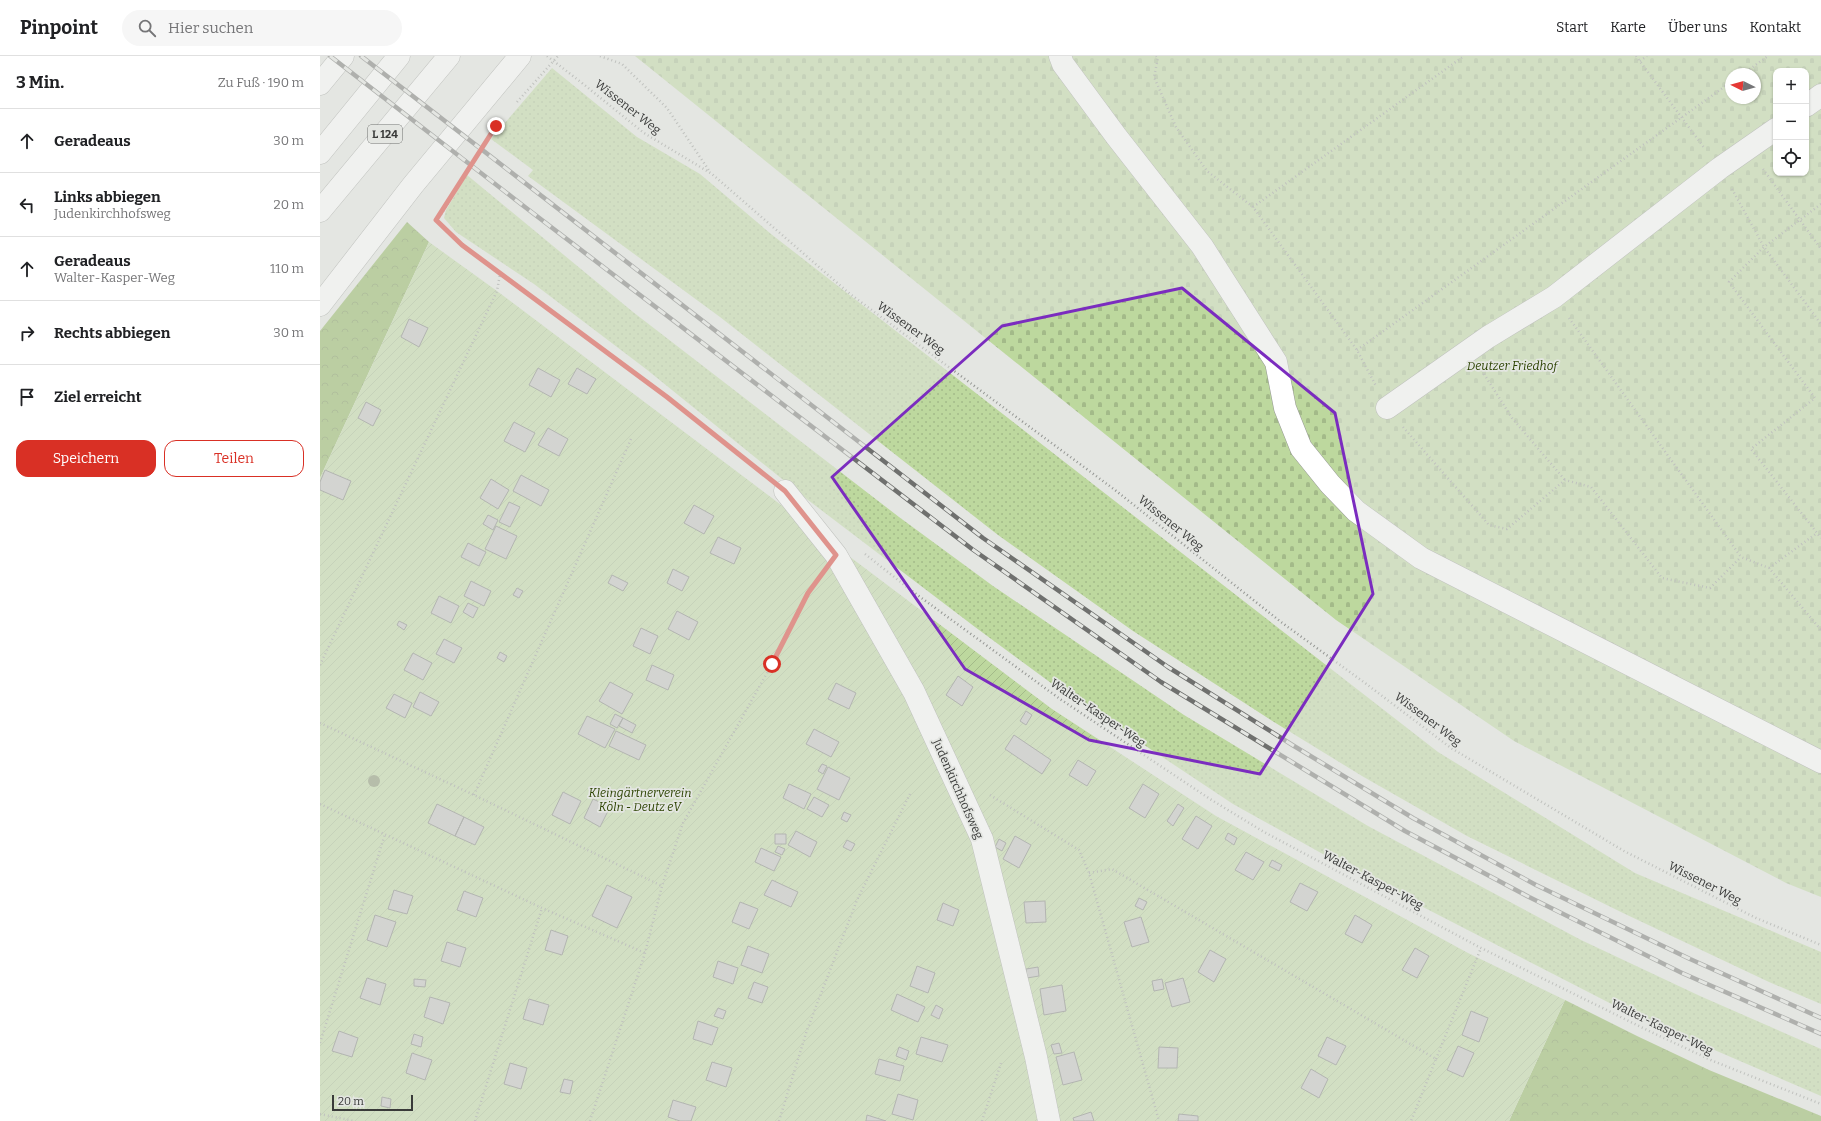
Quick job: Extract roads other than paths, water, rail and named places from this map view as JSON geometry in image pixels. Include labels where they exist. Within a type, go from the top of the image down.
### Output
[{"type":"main road","points":[[320,84],[343,56]]},
{"type":"main road","points":[[320,153],[399,56]]},
{"type":"main road","name":"L 124","points":[[320,211],[449,56]]},
{"type":"main road","points":[[320,305],[413,185],[520,56]]},
{"type":"main road","points":[[1060,56],[1063,64],[1116,136],[1202,246],[1276,362],[1285,408],[1301,448],[1330,484],[1356,511],[1421,558],[1821,762]]},
{"type":"main road","points":[[1809,104],[1821,95]]},
{"type":"main road","points":[[1387,408],[1488,337],[1554,297],[1720,168],[1773,131]]},
{"type":"main road","name":"Judenkirchhofsweg","points":[[785,491],[836,555],[914,692],[982,839],[1036,1057],[1049,1121]]},
{"type":"railway","points":[[330,56],[972,549],[1161,682],[1405,831],[1529,897],[1682,973],[1821,1034]]},
{"type":"railway","points":[[361,56],[983,538],[1168,667],[1413,818],[1536,885],[1690,959],[1821,1018]]},
{"type":"park label","name":"Deutzer Friedhof","points":[[1512,366]]},
{"type":"park label","name":"Kleingärtnerverein Köln - Deutz eV","points":[[640,800]]}]
